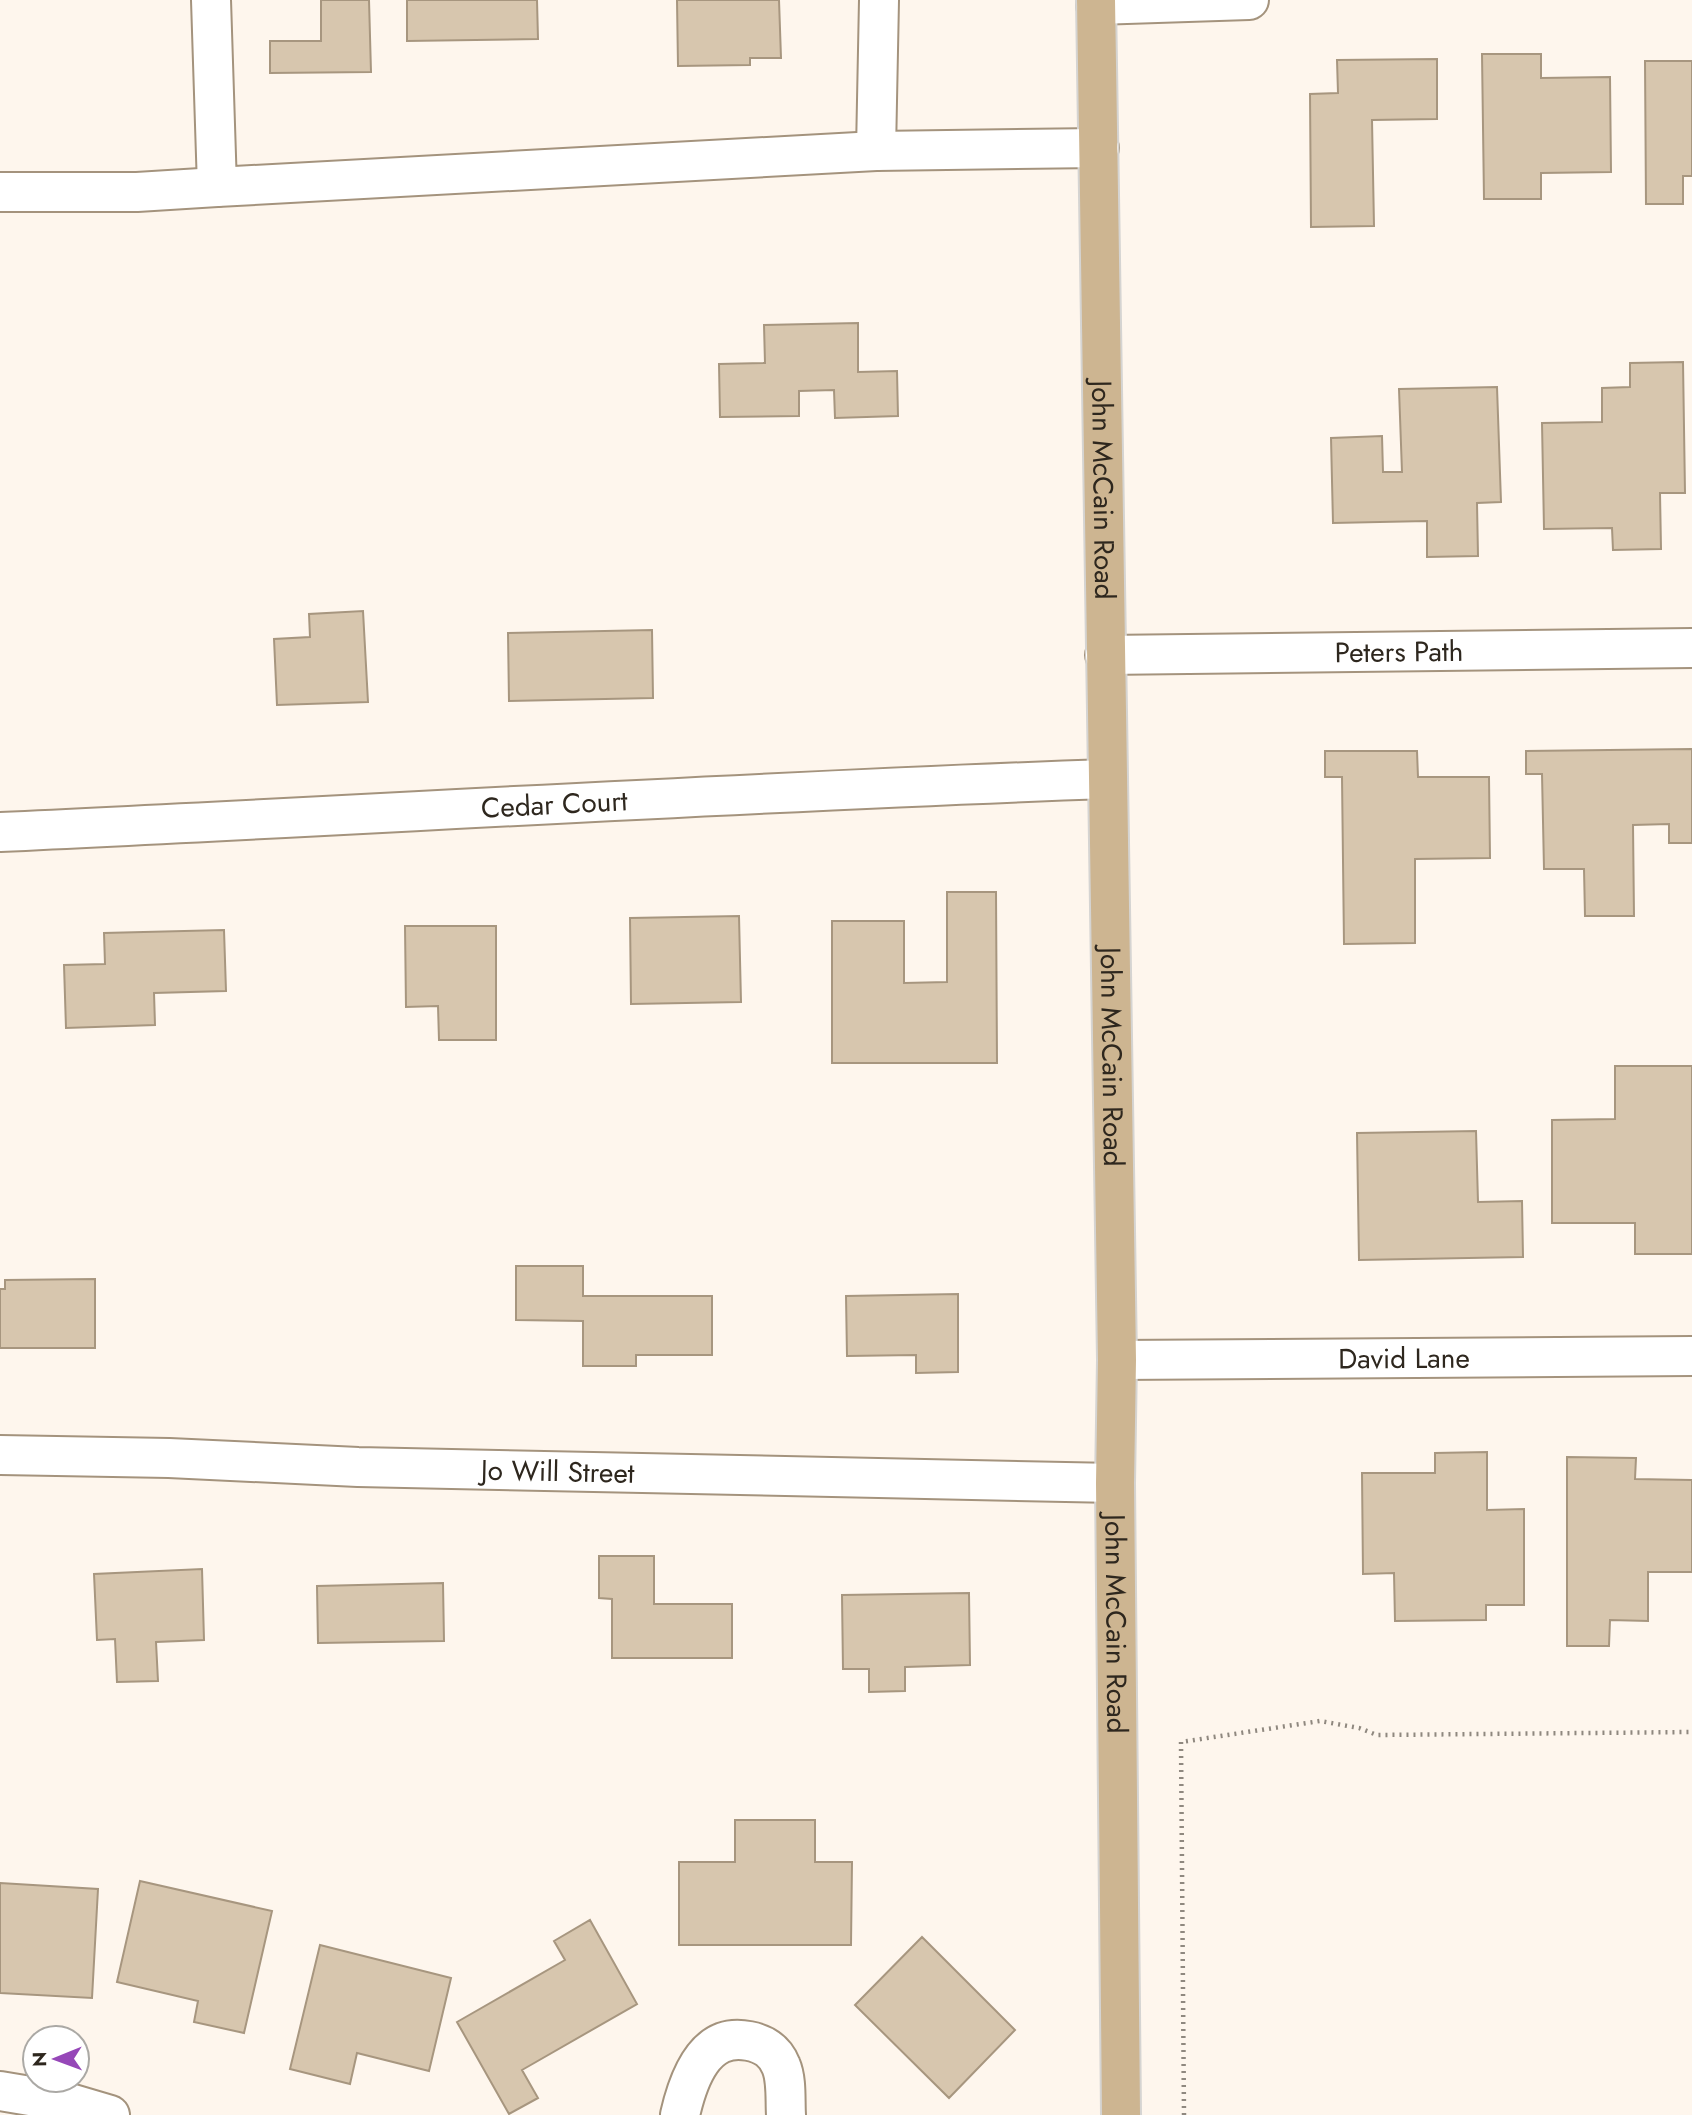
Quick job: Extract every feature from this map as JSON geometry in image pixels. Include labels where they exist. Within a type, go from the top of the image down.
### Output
[{"type":"main road","name":"John McCain Road","points":[[1096,3],[1117,1360],[1115,1483],[1121,2115]]},
{"type":"street","points":[[211,0],[217,187]]},
{"type":"street","points":[[876,151],[879,0]]},
{"type":"street","points":[[1096,3],[1249,0]]},
{"type":"street","points":[[0,192],[137,192],[876,151],[1099,148]]},
{"type":"street","name":"Peters Path","points":[[1105,655],[1692,648]]},
{"type":"street","name":"Cedar Court","points":[[0,832],[887,786],[1107,779]]},
{"type":"street","name":"David Lane","points":[[1117,1360],[1692,1356]]},
{"type":"street","name":"Jo Will Street","points":[[0,1455],[169,1458],[358,1467],[1115,1483]]},
{"type":"street","points":[[680,2115],[697,2065],[708,2052],[715,2045],[744,2040],[762,2044],[773,2052],[782,2068],[786,2115]]},
{"type":"street","points":[[0,2091],[66,2102],[110,2115]]},
{"type":"path","points":[[1184,2115],[1181,1742],[1320,1721],[1359,1728],[1377,1735],[1692,1732]]},
{"type":"building","points":[[321,0],[369,0],[371,72],[270,73],[270,41],[321,41]]},
{"type":"building","points":[[407,0],[537,0],[538,39],[407,41]]},
{"type":"building","points":[[677,0],[779,0],[781,58],[750,58],[750,65],[678,66]]},
{"type":"building","points":[[1482,54],[1541,54],[1541,78],[1610,77],[1611,172],[1541,173],[1541,199],[1484,199]]},
{"type":"building","points":[[1437,59],[1437,119],[1372,120],[1374,226],[1311,227],[1310,94],[1338,93],[1337,60]]},
{"type":"building","points":[[1645,61],[1692,61],[1692,176],[1683,176],[1683,204],[1646,204]]},
{"type":"building","points":[[858,323],[858,372],[897,371],[898,416],[835,418],[834,390],[799,391],[799,416],[720,417],[719,364],[765,363],[764,325]]},
{"type":"building","points":[[1683,362],[1685,493],[1660,493],[1661,549],[1613,550],[1612,528],[1544,529],[1542,423],[1602,422],[1602,388],[1630,387],[1630,363]]},
{"type":"building","points":[[1497,387],[1501,502],[1477,503],[1478,556],[1427,557],[1427,521],[1333,523],[1331,438],[1382,436],[1383,472],[1402,472],[1399,389]]},
{"type":"building","points":[[363,611],[368,702],[277,705],[274,639],[310,637],[309,614]]},
{"type":"building","points":[[652,630],[653,698],[509,701],[508,633]]},
{"type":"building","points":[[1692,749],[1692,843],[1669,843],[1669,824],[1633,825],[1634,916],[1585,916],[1584,869],[1544,869],[1542,774],[1526,774],[1526,751]]},
{"type":"building","points":[[1325,751],[1417,751],[1418,777],[1489,777],[1490,858],[1415,859],[1415,943],[1344,944],[1342,777],[1325,777]]},
{"type":"building","points":[[947,892],[996,892],[997,1063],[832,1063],[832,921],[904,921],[904,983],[947,982]]},
{"type":"building","points":[[739,916],[741,1002],[631,1004],[630,918]]},
{"type":"building","points":[[405,926],[496,926],[496,1040],[439,1040],[438,1006],[406,1007]]},
{"type":"building","points":[[224,930],[226,991],[154,993],[155,1025],[66,1028],[64,965],[105,964],[104,933]]},
{"type":"building","points":[[1615,1066],[1692,1066],[1692,1254],[1635,1254],[1635,1223],[1552,1223],[1552,1120],[1615,1119]]},
{"type":"building","points":[[1476,1131],[1478,1202],[1522,1201],[1523,1257],[1359,1260],[1357,1133]]},
{"type":"building","points":[[516,1266],[583,1266],[583,1296],[712,1296],[712,1355],[636,1355],[636,1366],[583,1366],[583,1321],[516,1320]]},
{"type":"building","points":[[95,1279],[95,1348],[0,1348],[0,1289],[5,1289],[5,1280]]},
{"type":"building","points":[[958,1294],[958,1372],[916,1373],[916,1355],[847,1356],[846,1296]]},
{"type":"building","points":[[1487,1452],[1487,1510],[1524,1509],[1524,1605],[1486,1605],[1486,1620],[1395,1621],[1394,1573],[1363,1574],[1362,1473],[1435,1473],[1435,1453]]},
{"type":"building","points":[[1567,1457],[1636,1458],[1635,1479],[1692,1480],[1692,1572],[1648,1572],[1648,1621],[1610,1620],[1609,1646],[1567,1646]]},
{"type":"building","points":[[599,1556],[654,1556],[654,1604],[732,1604],[732,1658],[612,1658],[612,1599],[599,1598]]},
{"type":"building","points":[[202,1569],[204,1640],[156,1642],[158,1681],[117,1682],[115,1639],[97,1640],[94,1574]]},
{"type":"building","points":[[443,1583],[444,1641],[318,1643],[317,1586]]},
{"type":"building","points":[[969,1593],[970,1665],[905,1667],[905,1691],[869,1692],[869,1669],[843,1669],[842,1595]]},
{"type":"building","points":[[735,1820],[815,1820],[815,1862],[852,1862],[851,1945],[679,1945],[679,1862],[735,1862]]},
{"type":"building","points":[[140,1881],[272,1911],[244,2033],[194,2022],[198,2001],[117,1982]]},
{"type":"building","points":[[0,1883],[98,1889],[92,1998],[0,1993]]},
{"type":"building","points":[[590,1920],[637,2004],[522,2070],[538,2098],[509,2114],[457,2022],[565,1960],[554,1941]]},
{"type":"building","points":[[922,1937],[1015,2030],[949,2098],[855,2005]]},
{"type":"building","points":[[320,1945],[451,1978],[429,2071],[357,2053],[350,2084],[290,2069]]}]
